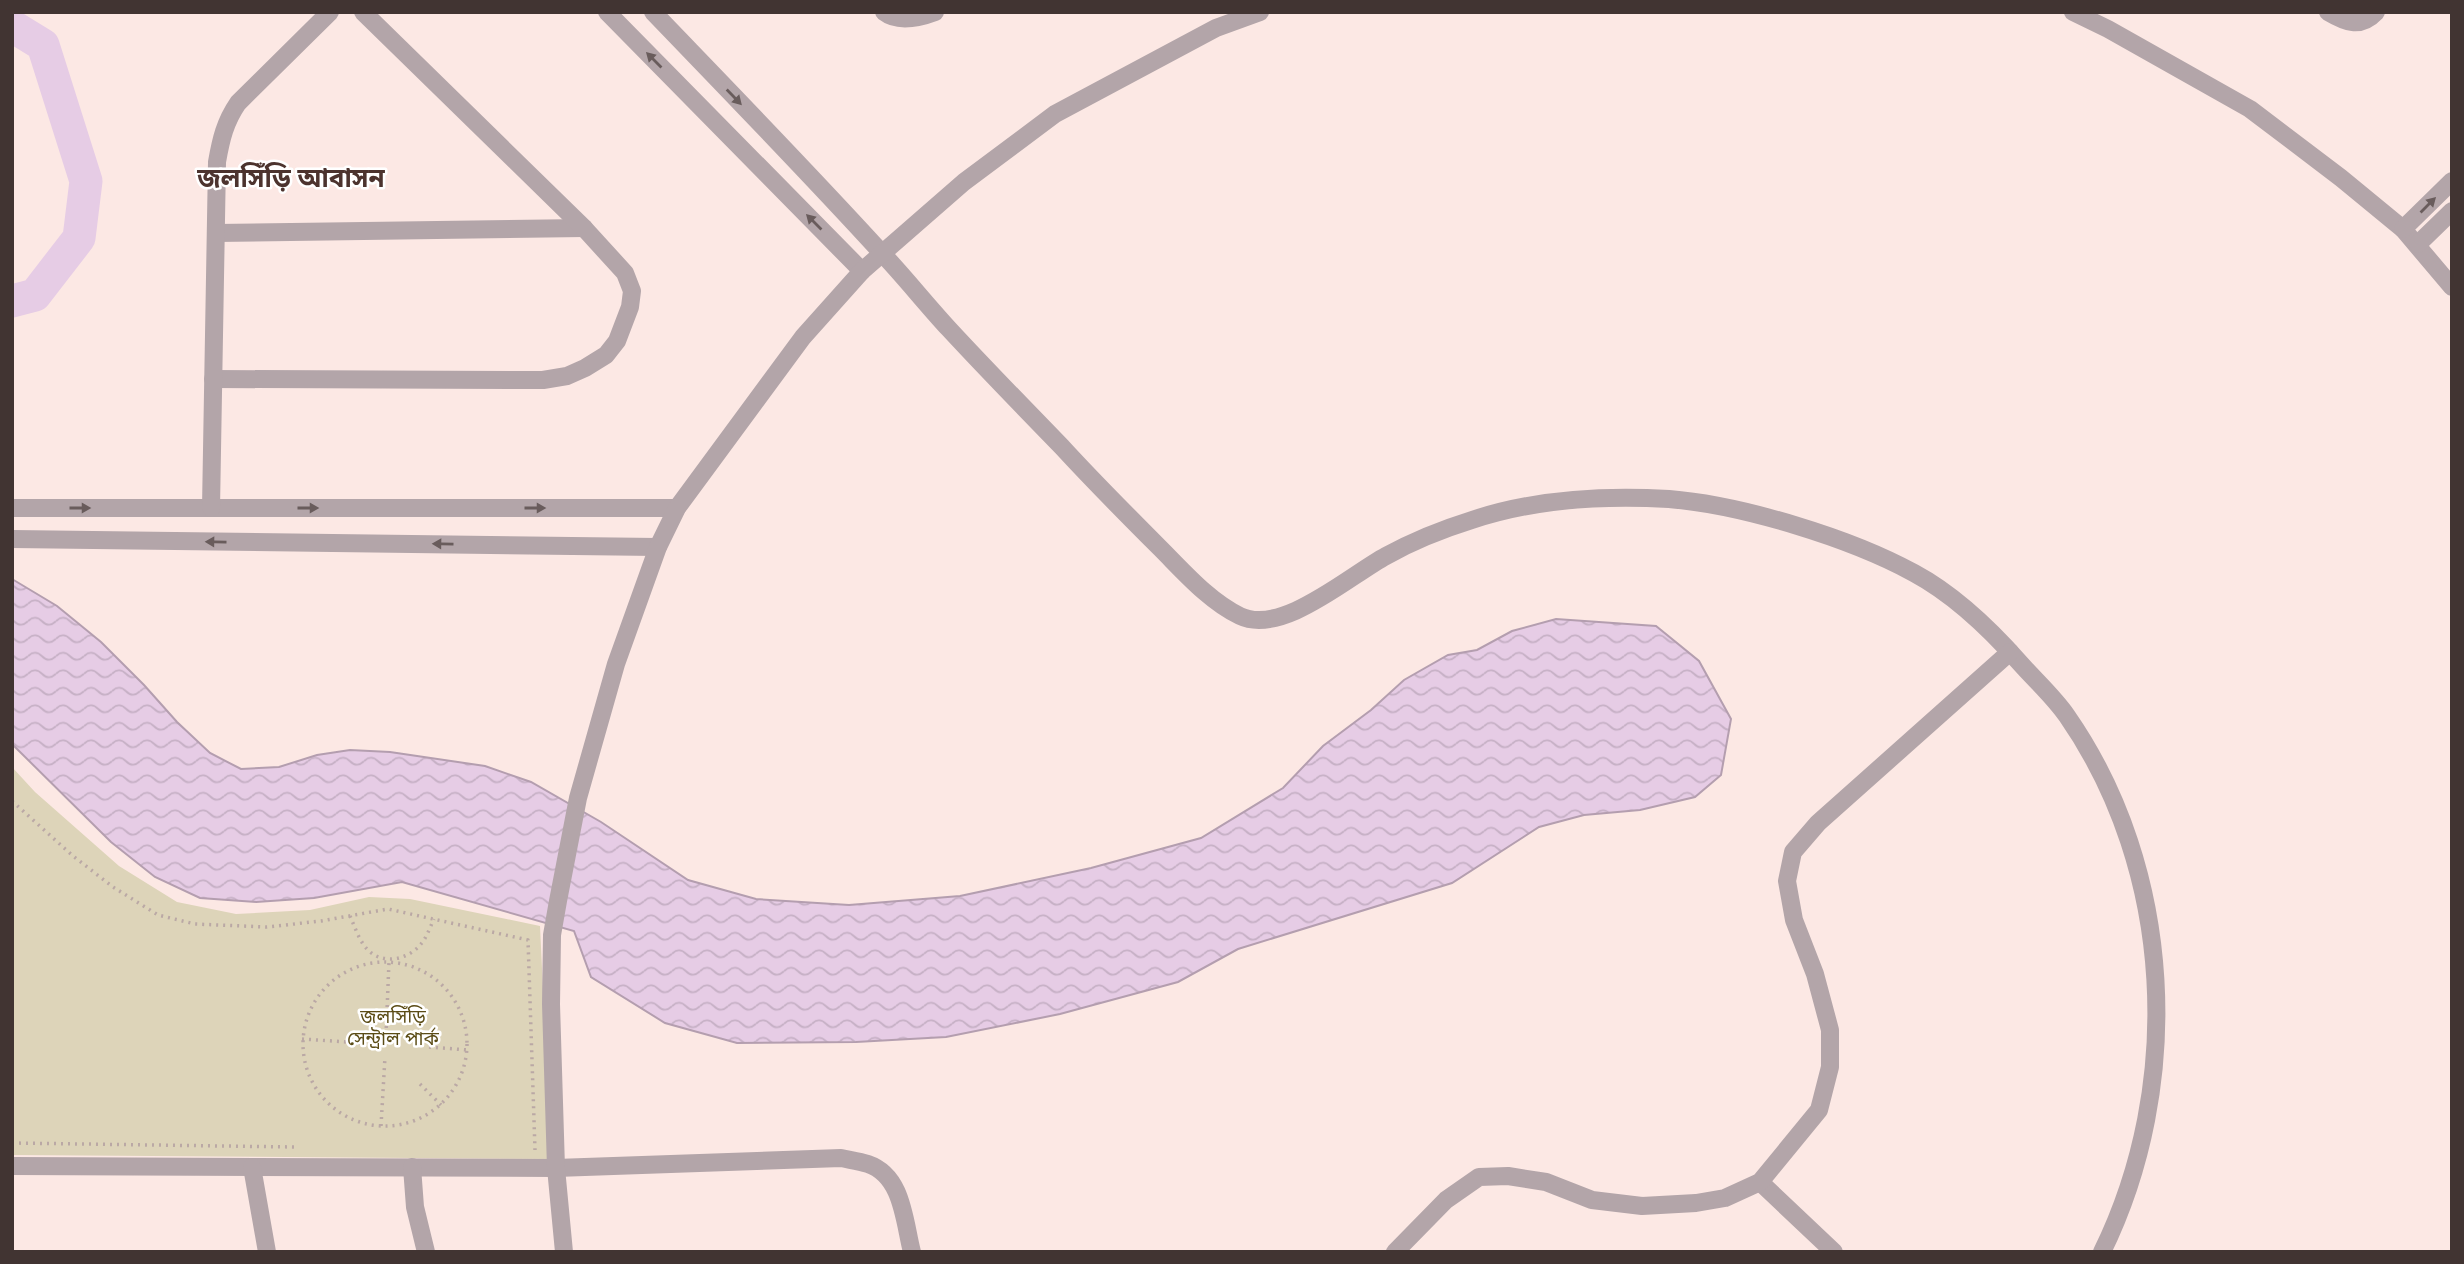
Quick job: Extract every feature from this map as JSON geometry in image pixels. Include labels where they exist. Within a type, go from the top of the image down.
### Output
[{"type":"street","points":[[211,508],[217,162],[222,134],[228,117],[248,92],[330,12]]},
{"type":"street","points":[[213,379],[543,380],[567,376],[606,355],[617,341],[630,307],[632,291],[625,273],[584,228],[363,12]]},
{"type":"street","points":[[607,12],[862,271]]},
{"type":"street","points":[[653,12],[882,252],[949,329],[1111,499],[1195,583],[1233,612],[1247,619],[1261,621],[1281,618],[1386,556],[1424,537],[1525,505],[1588,498],[1672,499],[1755,514],[1842,541],[1916,573],[1969,611],[2065,714],[2104,779],[2131,848],[2151,929],[2158,1014],[2152,1088],[2134,1168],[2102,1252]]},
{"type":"street","points":[[884,12],[888,16],[906,19],[935,12]]},
{"type":"street","points":[[564,1252],[556,1168],[551,1004],[552,936],[578,798],[616,664],[658,547],[677,508],[803,337],[882,252],[964,183],[1055,114],[1216,28],[1260,12]]},
{"type":"street","points":[[2073,12],[2250,109],[2342,178],[2403,229],[2452,287]]},
{"type":"street","points":[[2328,12],[2353,23],[2363,22],[2376,12]]},
{"type":"street","points":[[2403,229],[2452,181]]},
{"type":"street","points":[[2418,244],[2452,211]]},
{"type":"street","points":[[216,233],[584,228]]},
{"type":"street","points":[[12,508],[677,508]]},
{"type":"street","points":[[12,539],[658,547]]},
{"type":"street","points":[[1395,1252],[1446,1200],[1479,1177],[1507,1176],[1546,1182],[1592,1200],[1642,1206],[1696,1203],[1725,1198],[1760,1182],[1819,1110],[1830,1067],[1830,1030],[1815,974],[1794,920],[1787,881],[1793,852],[1818,822],[2010,652]]},
{"type":"street","points":[[12,1166],[556,1168],[841,1158],[869,1164],[886,1174],[899,1194],[912,1252]]},
{"type":"street","points":[[252,1167],[267,1252]]},
{"type":"street","points":[[412,1167],[415,1207],[426,1252]]},
{"type":"street","points":[[1760,1182],[1834,1252]]},
{"type":"path","points":[[12,801],[104,880],[158,915],[195,924],[267,927],[388,909],[528,940],[535,1150]]},
{"type":"path","points":[[350,916],[368,950],[385,959],[396,959],[414,951],[422,943],[434,919]]},
{"type":"path","points":[[386,1035],[389,962]]},
{"type":"path","points":[[389,962],[417,968],[435,978],[450,993],[466,1027],[468,1050],[457,1086],[441,1105],[409,1123],[381,1126],[352,1119],[332,1107],[316,1089],[308,1074],[302,1039],[309,1012],[317,997],[334,980],[361,965],[389,962]]},
{"type":"path","points":[[302,1039],[363,1043]]},
{"type":"path","points":[[429,1047],[468,1050]]},
{"type":"path","points":[[381,1126],[384,1057]]},
{"type":"path","points":[[421,1084],[441,1105]]},
{"type":"path","points":[[12,1143],[301,1147]]},
{"type":"green space","name":"জলসিঁড়ি সেন্ট্রাল পার্ক","points":[[12,767],[35,792],[119,866],[177,902],[236,914],[310,910],[369,897],[410,899],[540,926],[551,1159],[12,1155]]},
{"type":"water","points":[[12,579],[57,606],[101,642],[210,753],[241,769],[279,767],[317,755],[350,750],[390,752],[485,766],[531,782],[601,822],[688,880],[756,899],[849,905],[960,896],[1091,868],[1201,838],[1283,788],[1323,746],[1371,710],[1404,680],[1448,655],[1477,650],[1512,631],[1556,619],[1656,626],[1699,661],[1731,719],[1721,775],[1695,797],[1640,810],[1584,815],[1539,827],[1452,883],[1238,949],[1178,982],[1060,1014],[946,1037],[856,1042],[737,1043],[665,1023],[591,977],[574,931],[402,882],[314,898],[256,902],[200,898],[155,877],[111,842],[12,744]]},
{"type":"waterway","points":[[12,26],[43,45],[86,181],[79,238],[35,295],[12,301]]},
{"type":"district","name":"জলসিঁড়ি আবাসন","points":[[291,178]]}]
